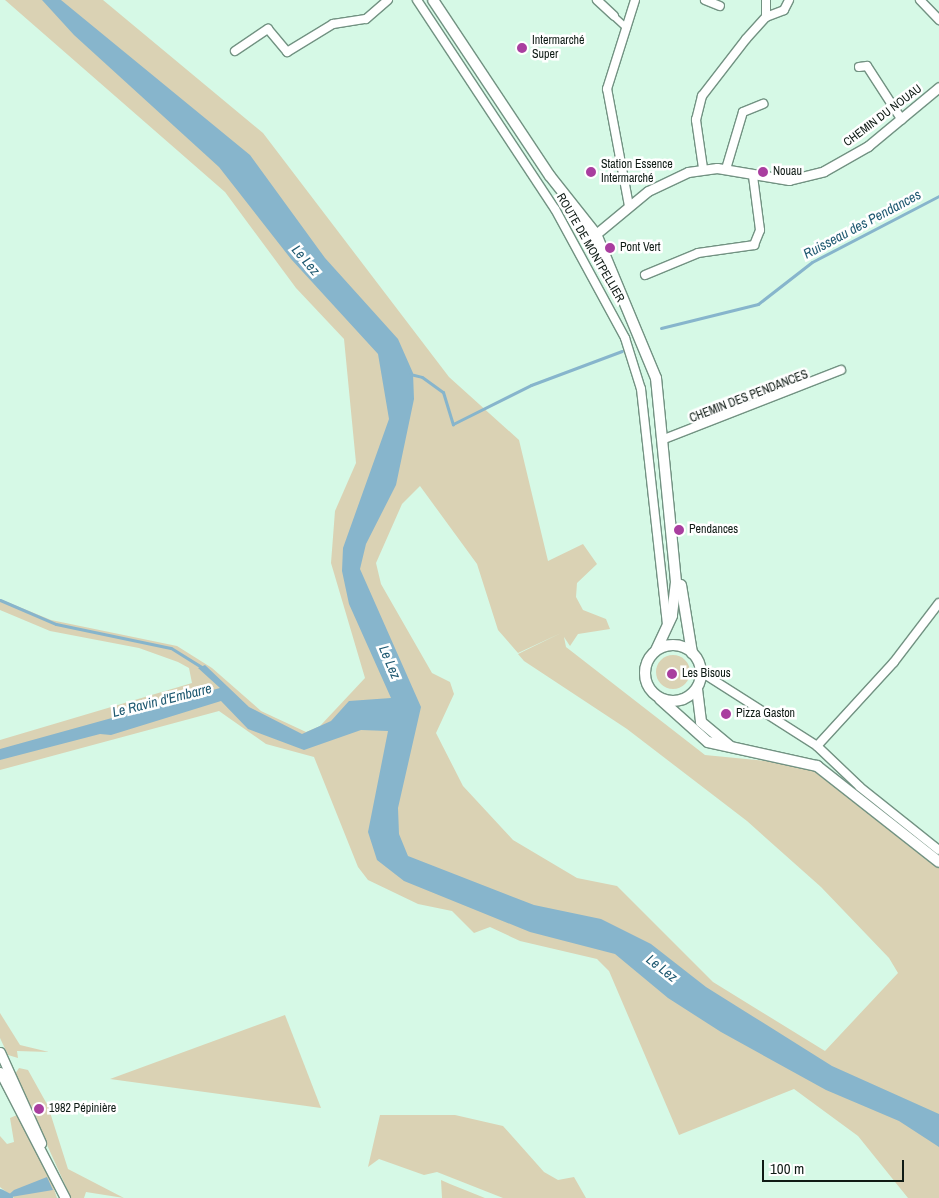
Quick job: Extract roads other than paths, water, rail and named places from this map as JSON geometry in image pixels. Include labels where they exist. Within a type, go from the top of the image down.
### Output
[{"type":"main road","name":"ROUTE DE MONTPELLIER","points":[[433,0],[550,176],[596,234],[656,378],[675,550],[692,653]]},
{"type":"main road","name":"ROUTE DE MONTPELLIER","points":[[656,650],[668,630],[676,594],[675,550]]},
{"type":"main road","points":[[740,751],[710,734],[701,722],[697,689],[701,672],[692,653],[678,645],[656,650],[644,672],[648,688],[708,742],[740,751],[817,766],[939,862]]},
{"type":"main road","points":[[660,699],[684,700],[697,689]]},
{"type":"street","points":[[236,51],[268,29],[287,52],[333,24],[366,19],[388,0]]},
{"type":"street","name":"ROUTE DE MONTPELLIER","points":[[417,0],[555,210],[625,338],[642,397],[668,630]]},
{"type":"street","points":[[597,0],[628,28]]},
{"type":"street","points":[[629,206],[607,89],[628,28],[635,0]]},
{"type":"street","points":[[705,0],[720,6]]},
{"type":"street","points":[[766,0],[766,17]]},
{"type":"street","points":[[703,168],[696,120],[702,96],[766,17],[784,10],[789,0]]},
{"type":"street","points":[[920,0],[939,20]]},
{"type":"street","points":[[859,67],[868,66],[902,120]]},
{"type":"street","name":"CHEMIN DU NOUAU","points":[[596,234],[629,206],[666,180],[703,168],[726,169],[753,176],[789,180],[824,171],[902,120],[939,87]]},
{"type":"street","points":[[726,169],[743,112],[763,104]]},
{"type":"street","points":[[645,275],[698,253],[754,245],[760,230],[753,176]]},
{"type":"street","name":"CHEMIN DES PENDANCES","points":[[664,439],[841,370]]},
{"type":"street","points":[[817,746],[894,662],[939,603]]},
{"type":"street","points":[[701,672],[817,746],[860,788],[939,850]]},
{"type":"street","points":[[0,1052],[46,1157]]},
{"type":"street","points":[[0,1072],[46,1157],[64,1195]]},
{"type":"water","name":"Le Lez","points":[[42,0],[61,0],[250,155],[325,258],[398,339],[413,373],[414,399],[396,485],[366,544],[360,569],[421,707],[398,808],[399,834],[408,856],[534,905],[601,919],[651,944],[706,987],[832,1066],[939,1114],[939,1147],[899,1121],[826,1090],[721,1032],[668,998],[615,954],[530,932],[404,881],[377,860],[368,832],[388,731],[361,730],[304,750],[248,729],[221,701],[111,735],[100,734],[0,760],[0,749],[220,688],[198,668],[205,665],[249,707],[302,734],[331,721],[349,701],[391,698],[349,604],[342,571],[343,548],[389,419],[378,354],[291,259],[219,167],[74,35]]},
{"type":"water","points":[[47,1177],[53,1190],[5,1198],[14,1190]]},
{"type":"waterway","name":"Ruisseau des Pendances","points":[[661,328],[758,304],[812,262],[939,196]]},
{"type":"waterway","name":"Ruisseau des Pendances","points":[[410,374],[422,377],[443,392],[453,424],[531,385],[622,351]]},
{"type":"waterway","points":[[0,600],[56,624],[171,648],[203,668]]},
{"type":"waterway","points":[[0,1194],[8,1198]]},
{"type":"place","name":"Intermarché Super","points":[[522,48]]},
{"type":"place","name":"Station Essence Intermarché","points":[[591,172]]},
{"type":"place","name":"Nouau","points":[[763,172]]},
{"type":"place","name":"Pont Vert","points":[[610,248]]},
{"type":"place","name":"Pendances","points":[[679,530]]},
{"type":"place","name":"Les Bisous","points":[[672,674]]},
{"type":"place","name":"Pizza Gaston","points":[[726,714]]},
{"type":"place","name":"1982 Pépinière","points":[[39,1109]]},
{"type":"water label","name":"Le Ravin d'Embarre","points":[[162,700]]}]
